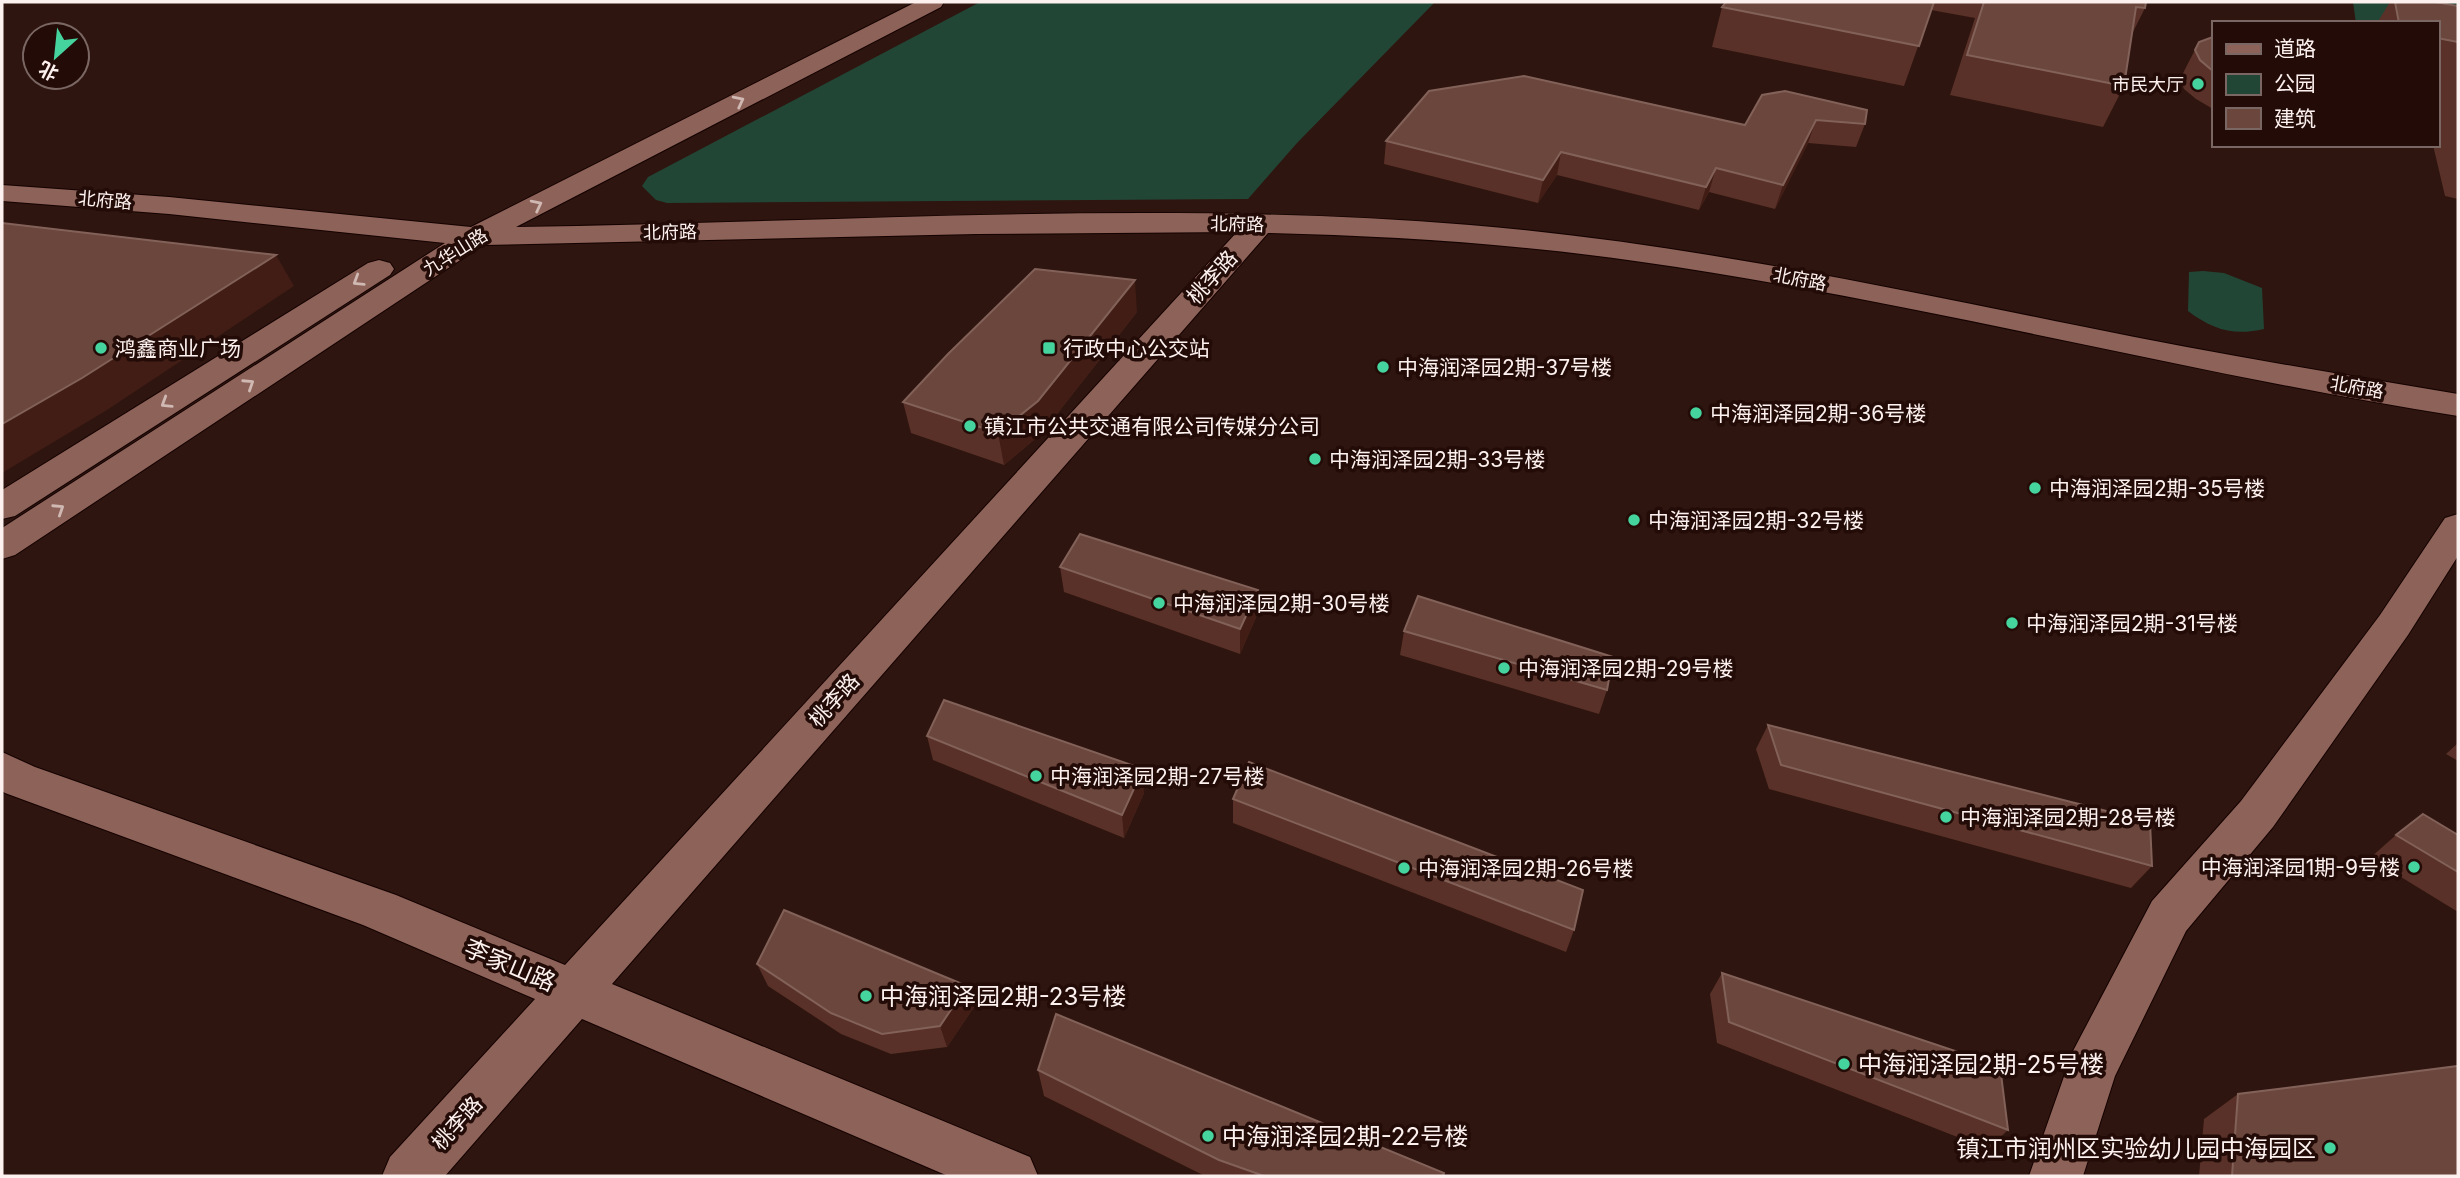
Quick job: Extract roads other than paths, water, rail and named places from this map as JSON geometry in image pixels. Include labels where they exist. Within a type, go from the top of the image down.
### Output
[{"type":"main road","name":"九华山路","points":[[2,507],[448,239],[895,2]]},
{"type":"main road","name":"九华山路","points":[[2,546],[448,239],[933,2]]},
{"type":"main road","name":"北府路","points":[[2,193],[82,197],[448,239]]},
{"type":"main road","name":"北府路","points":[[2,208],[448,239],[954,239],[1252,233],[1466,233],[1643,253],[1771,273],[2171,355],[2458,405]]},
{"type":"main road","name":"北府路","points":[[1252,233],[1624,265],[1909,314],[2066,348],[2458,424]]},
{"type":"main road","name":"桃李路","points":[[409,1176],[1252,233]]},
{"type":"main road","points":[[2056,1176],[2091,1069],[2169,916],[2257,814],[2395,625],[2458,527]]},
{"type":"main road","name":"李家山路","points":[[2,770],[20,780],[379,910],[1011,1176]]},
{"type":"place","name":"市民大厅","points":[[2198,84]]},
{"type":"place","name":"鸿鑫商业广场","points":[[101,348]]},
{"type":"place","name":"行政中心公交站","points":[[1049,348]]},
{"type":"place","name":"中海润泽园2期-37号楼","points":[[1383,367]]},
{"type":"place","name":"中海润泽园2期-36号楼","points":[[1696,413]]},
{"type":"place","name":"镇江市公共交通有限公司传媒分公司","points":[[970,426]]},
{"type":"place","name":"中海润泽园2期-33号楼","points":[[1315,459]]},
{"type":"place","name":"中海润泽园2期-35号楼","points":[[2035,488]]},
{"type":"place","name":"中海润泽园2期-32号楼","points":[[1634,520]]},
{"type":"place","name":"中海润泽园2期-30号楼","points":[[1159,603]]},
{"type":"place","name":"中海润泽园2期-31号楼","points":[[2012,623]]},
{"type":"place","name":"中海润泽园2期-29号楼","points":[[1504,668]]},
{"type":"place","name":"中海润泽园2期-27号楼","points":[[1036,776]]},
{"type":"place","name":"中海润泽园2期-28号楼","points":[[1946,817]]},
{"type":"place","name":"中海润泽园1期-9号楼","points":[[2414,867]]},
{"type":"place","name":"中海润泽园2期-26号楼","points":[[1404,868]]},
{"type":"place","name":"中海润泽园2期-23号楼","points":[[866,996]]},
{"type":"place","name":"中海润泽园2期-25号楼","points":[[1844,1064]]},
{"type":"place","name":"中海润泽园2期-22号楼","points":[[1208,1136]]},
{"type":"place","name":"镇江市润州区实验幼儿园中海园区","points":[[2330,1148]]}]
